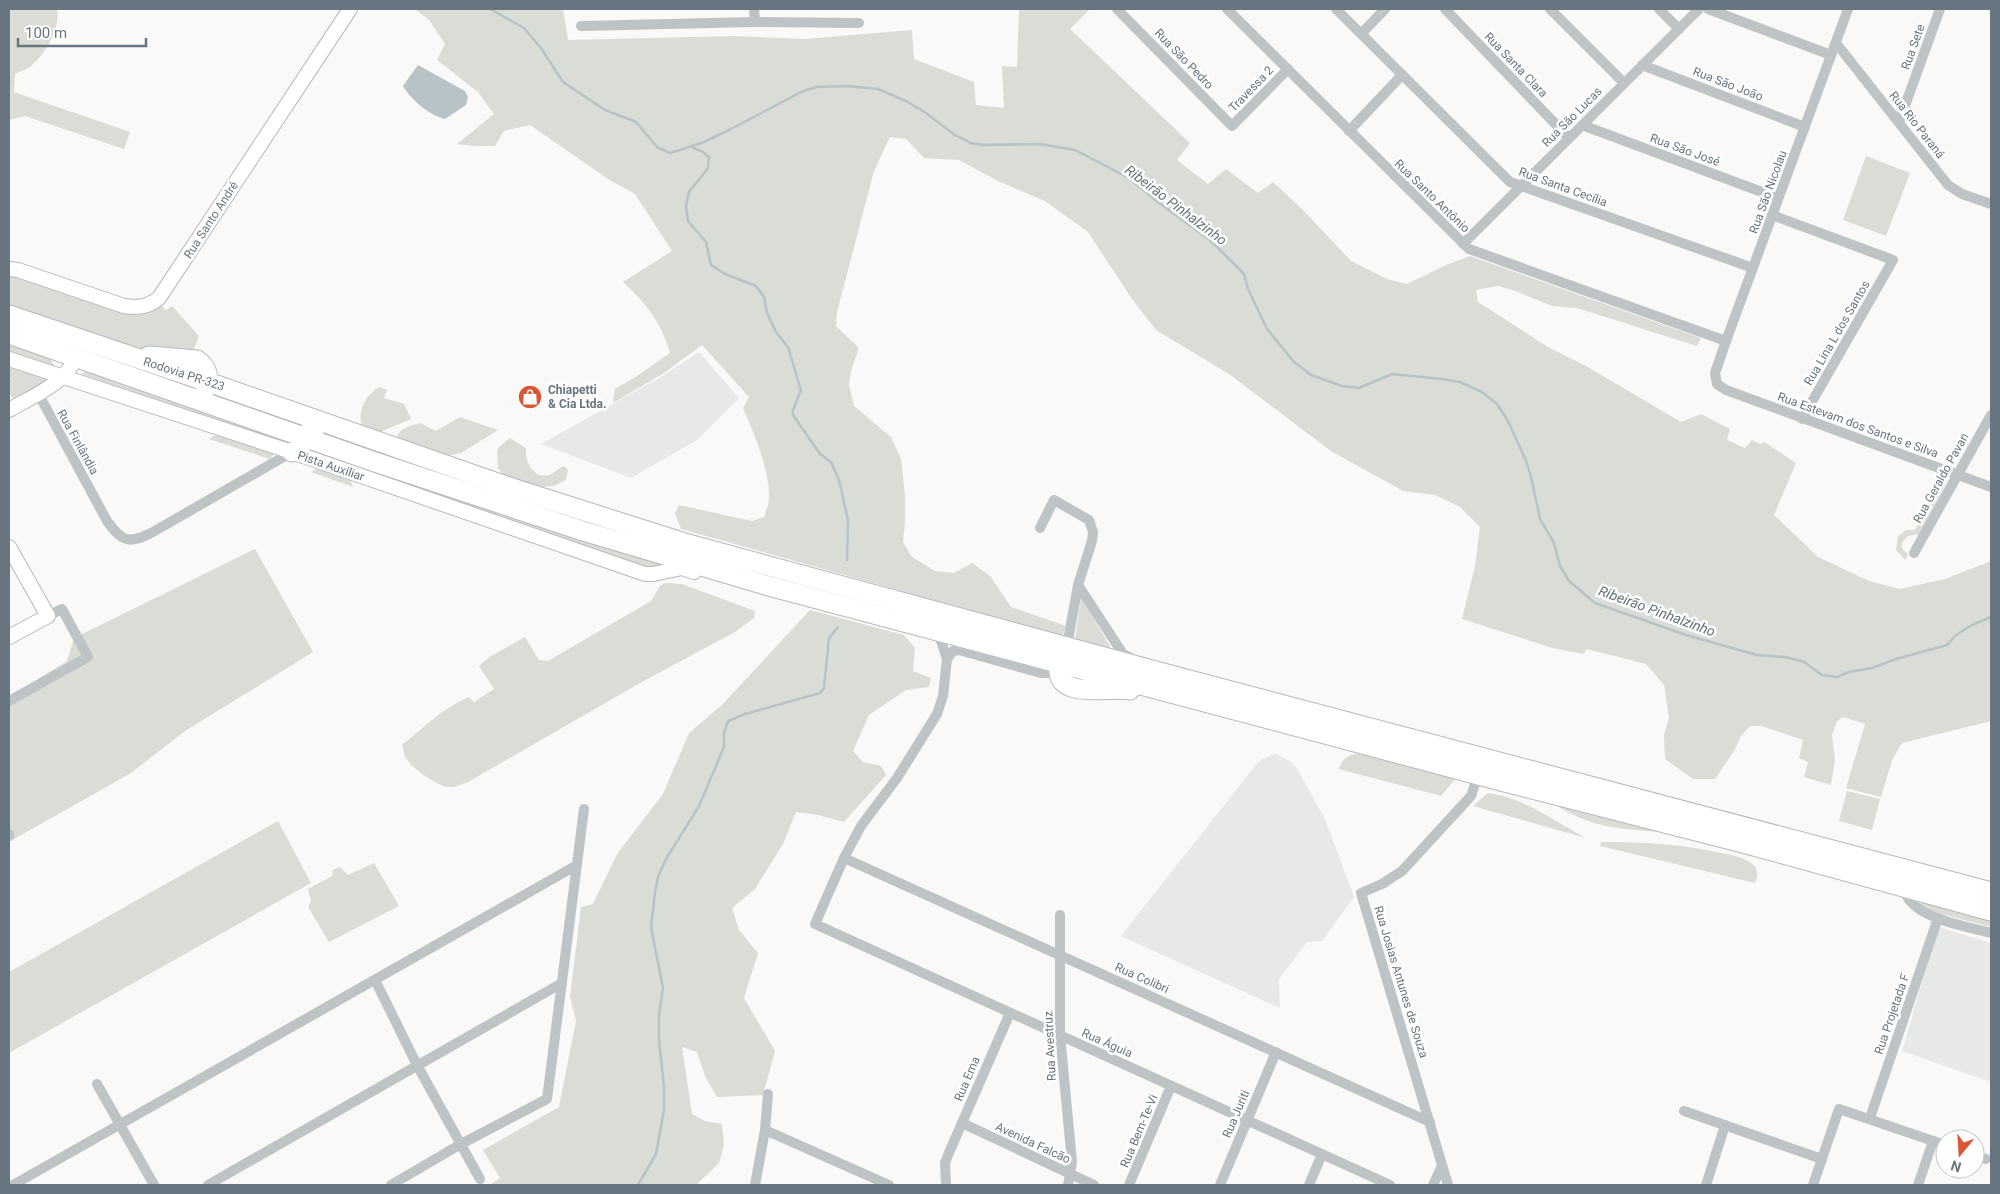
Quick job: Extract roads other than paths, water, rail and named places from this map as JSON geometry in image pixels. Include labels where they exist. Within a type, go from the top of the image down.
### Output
[{"type":"highway","name":"Rodovia PR-323","points":[[10,320],[32,323],[139,354],[197,360],[208,373],[208,382],[450,467]]},
{"type":"highway","name":"Rodovia PR-323","points":[[10,320],[76,356],[116,370],[302,448],[765,585],[938,632],[1062,660]]},
{"type":"highway","points":[[116,370],[196,394],[204,390],[208,382]]},
{"type":"highway","points":[[302,448],[308,433],[322,431],[450,467],[688,544],[1062,660]]},
{"type":"highway","points":[[1062,660],[1068,655],[1159,672],[1991,892]]},
{"type":"highway","points":[[1062,660],[1063,684],[1069,687],[1078,689],[1122,688],[1261,716],[1478,775],[1743,843],[1991,911]]},
{"type":"street","name":"Rua Santo André","points":[[9,269],[18,270],[124,306],[151,305],[159,298],[350,9]]},
{"type":"street","points":[[754,9],[755,22]]},
{"type":"street","name":"Rua São Pedro","points":[[1117,9],[1232,126]]},
{"type":"street","name":"Rua Santo Antônio","points":[[1227,9],[1468,249],[1726,342]]},
{"type":"street","name":"Rua Santa Cecília","points":[[1336,9],[1510,182],[1753,268]]},
{"type":"street","points":[[1361,34],[1385,9]]},
{"type":"street","name":"Rua Santa Clara","points":[[1447,9],[1569,138]]},
{"type":"street","points":[[1550,9],[1624,84]]},
{"type":"street","points":[[1659,9],[1679,29]]},
{"type":"street","name":"Rua São Lucas","points":[[1463,244],[1699,9]]},
{"type":"street","points":[[1708,9],[1831,55]]},
{"type":"street","name":"Rua São Nicolau","points":[[1717,384],[1715,374],[1726,342],[1848,9]]},
{"type":"street","name":"Rua Sete","points":[[1899,122],[1940,9]]},
{"type":"street","points":[[581,26],[755,22],[859,23]]},
{"type":"street","name":"Rua Rio Paraná","points":[[1836,43],[1948,185],[1962,194],[1991,204]]},
{"type":"street","name":"Rua São João","points":[[1642,65],[1805,127]]},
{"type":"street","name":"Travessa 2","points":[[1232,126],[1288,69]]},
{"type":"street","points":[[1349,131],[1402,75]]},
{"type":"street","name":"Rua São José","points":[[1582,125],[1778,198]]},
{"type":"street","name":"Rua Lina L dos Santos","points":[[1772,215],[1893,260],[1802,418]]},
{"type":"street","points":[[9,410],[63,377],[71,367],[76,356]]},
{"type":"street","name":"Pista Auxiliar","points":[[9,359],[63,377],[302,448],[645,574],[682,568],[738,585],[765,585]]},
{"type":"street","name":"Rua Estevam dos Santos e Silva","points":[[1717,384],[1726,390],[1991,487]]},
{"type":"street","name":"Rua Finlândia","points":[[38,393],[107,521],[120,538],[128,540],[135,540],[302,448]]},
{"type":"street","name":"Rua Geraldo Pavan","points":[[1914,553],[1991,415]]},
{"type":"street","points":[[947,659],[952,651],[959,650],[1041,673],[1062,660],[1078,585],[1093,532],[1089,520],[1054,500],[1040,528]]},
{"type":"street","points":[[9,547],[48,616]]},
{"type":"street","points":[[1078,585],[1122,654],[1159,672]]},
{"type":"street","points":[[9,637],[62,609],[88,657],[9,701]]},
{"type":"street","points":[[844,858],[860,826],[897,778],[937,714],[943,696],[947,659],[938,632]]},
{"type":"street","name":"Rua Josias Antunes de Souza","points":[[1448,1185],[1361,893],[1382,884],[1402,871],[1471,796],[1478,775]]},
{"type":"street","points":[[391,1185],[461,1144],[547,1099],[584,809]]},
{"type":"street","name":"Rua Águia","points":[[844,858],[815,924],[1390,1185]]},
{"type":"street","name":"Rua Colibri","points":[[844,858],[1430,1122]]},
{"type":"street","points":[[12,1185],[577,865]]},
{"type":"street","points":[[1902,886],[1910,902],[1920,910],[1938,918],[1991,933]]},
{"type":"street","name":"Rua Avestruz","points":[[1060,915],[1060,1035],[1072,1162],[1070,1180]]},
{"type":"street","name":"Rua Projetada F","points":[[1870,1118],[1938,918]]},
{"type":"street","points":[[375,980],[417,1065],[480,1179]]},
{"type":"street","points":[[208,1185],[562,983]]},
{"type":"street","name":"Rua Ema","points":[[946,1185],[945,1163],[1010,1013]]},
{"type":"street","name":"Rua Juriti","points":[[1220,1185],[1276,1052]]},
{"type":"street","points":[[97,1084],[154,1185]]},
{"type":"street","name":"Rua Bem-Te-Vi","points":[[1129,1185],[1171,1086]]},
{"type":"street","points":[[755,1185],[765,1130],[768,1094]]},
{"type":"street","points":[[1813,1185],[1839,1109],[1933,1141],[1918,1185]]},
{"type":"street","points":[[1684,1111],[1822,1159]]},
{"type":"street","name":"Avenida Falcão","points":[[962,1123],[1070,1180],[1094,1185]]},
{"type":"street","points":[[1706,1185],[1725,1125]]},
{"type":"street","points":[[765,1130],[889,1185]]},
{"type":"street","points":[[1309,1185],[1322,1154]]},
{"type":"street","points":[[1433,1185],[1442,1166]]},
{"type":"waterway","name":"Ribeirão Pinhalzinho","points":[[490,9],[524,28],[541,48],[563,82],[605,110],[636,122],[657,147],[670,153],[704,142],[803,91],[817,87],[846,86],[878,89],[906,101],[926,113],[955,135],[971,143],[983,145],[1039,144],[1075,150],[1129,178],[1210,240],[1244,274],[1248,289],[1267,329],[1294,362],[1311,375],[1342,386],[1359,388],[1392,374],[1442,379],[1460,382],[1482,392],[1497,404],[1508,421],[1527,463],[1540,519],[1554,543],[1560,566],[1569,581],[1595,603],[1686,635],[1757,655],[1785,657],[1804,662],[1822,675],[1837,677],[1947,645],[1956,635],[1972,625],[1991,617]]},
{"type":"waterway","points":[[692,147],[709,157],[708,168],[689,192],[686,206],[688,221],[706,242],[711,265],[725,274],[756,286],[764,297],[767,313],[776,332],[788,347],[801,390],[793,410],[793,415],[820,454],[831,462],[839,480],[848,520],[847,560]]},
{"type":"waterway","points":[[638,1185],[656,1154],[664,1110],[664,1087],[659,1040],[659,1015],[663,988],[651,927],[658,877],[666,859],[699,806],[724,747],[724,733],[728,721],[745,714],[820,693],[824,688],[829,638],[838,627]]},
{"type":"place","name":"Chiapetti & Cia Ltda.","points":[[530,397]]}]
